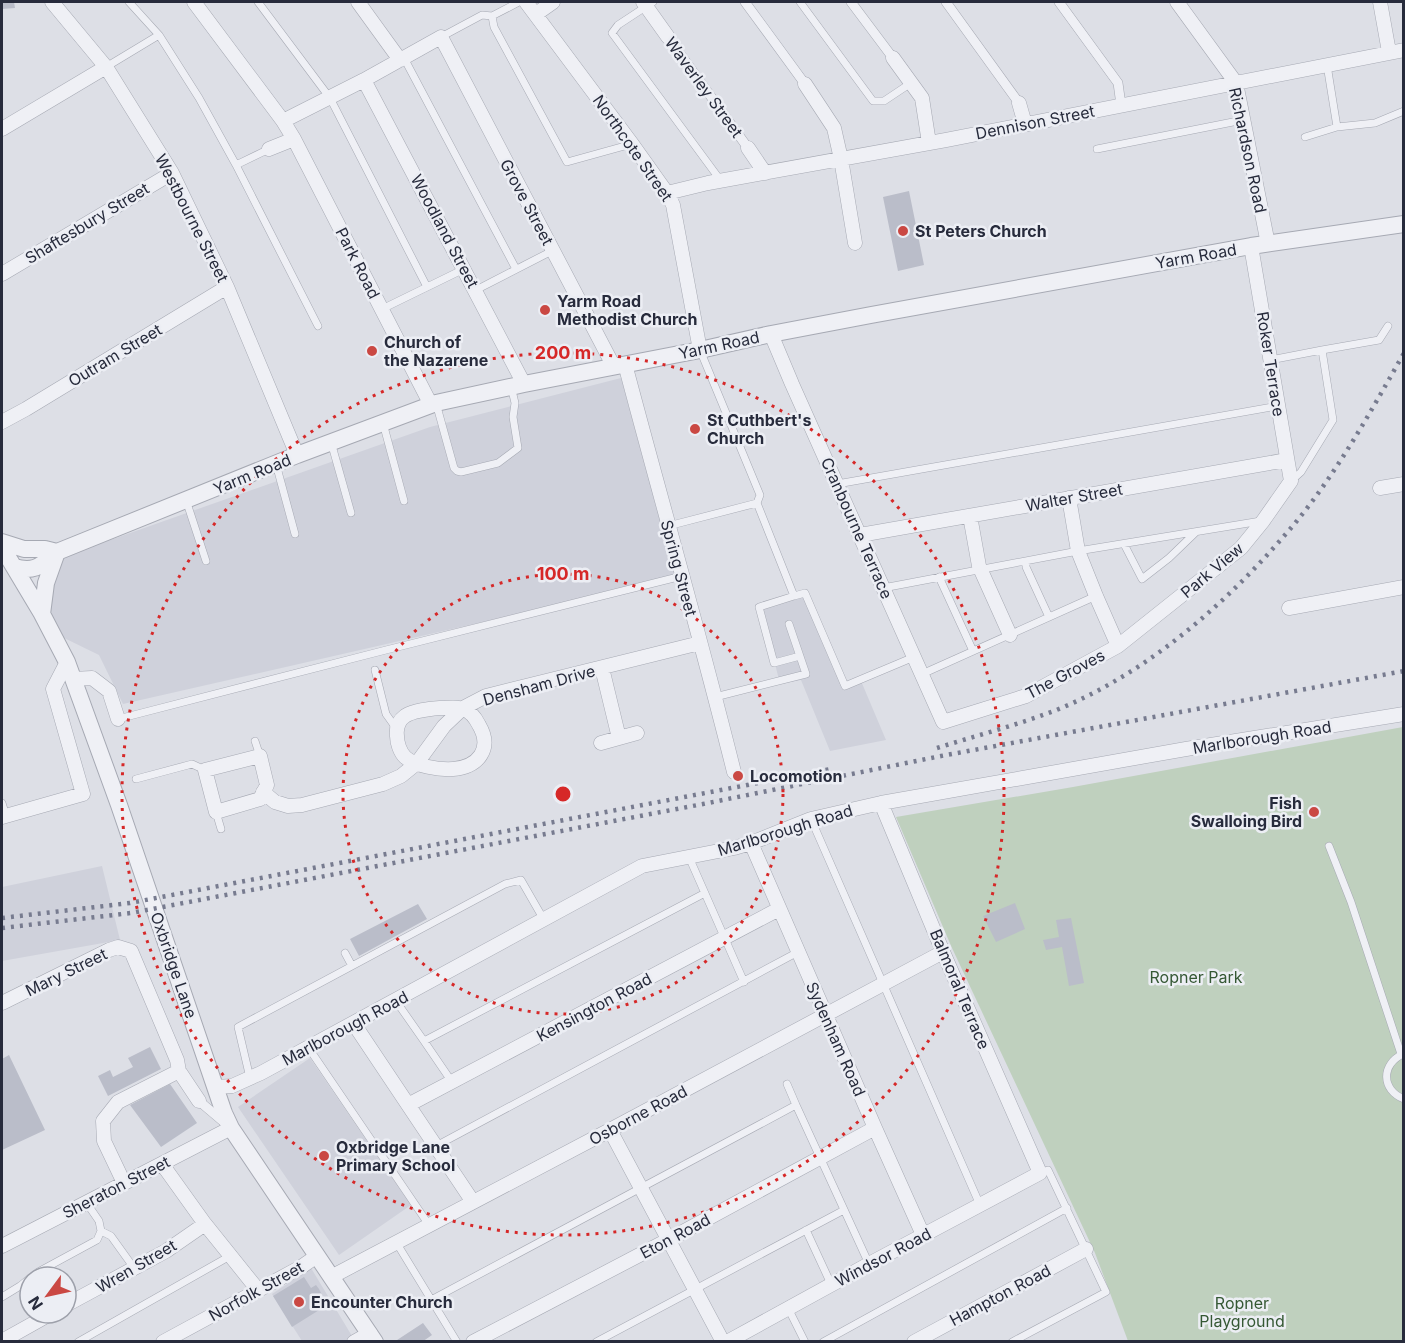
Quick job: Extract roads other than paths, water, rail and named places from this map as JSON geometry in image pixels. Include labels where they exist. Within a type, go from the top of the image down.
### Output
[{"type":"street","name":"Westbourne Street","points":[[52,2],[106,67],[172,173],[227,287],[297,455]]},
{"type":"street","name":"Park Road","points":[[194,2],[294,139],[433,404]]},
{"type":"street","points":[[358,2],[402,59]]},
{"type":"street","name":"Northcote Street","points":[[526,2],[667,193],[673,205],[700,350]]},
{"type":"street","points":[[536,14],[553,2]]},
{"type":"street","points":[[746,2],[806,84],[834,128],[842,159],[855,243]]},
{"type":"street","points":[[851,2],[922,98],[929,143]]},
{"type":"street","points":[[946,2],[1020,103],[1025,124]]},
{"type":"street","points":[[1059,2],[1118,83],[1121,105]]},
{"type":"street","name":"Richardson Road","points":[[1177,2],[1236,83],[1268,244]]},
{"type":"street","points":[[1380,2],[1396,51]]},
{"type":"street","name":"Waverley Street","points":[[647,3],[668,37],[765,173]]},
{"type":"street","points":[[283,122],[441,37]]},
{"type":"street","name":"Grove Street","points":[[441,37],[552,251],[619,365]]},
{"type":"street","name":"Dennison Street","points":[[667,193],[1396,51]]},
{"type":"street","points":[[2,129],[106,67]]},
{"type":"street","name":"Woodland Street","points":[[364,80],[476,290],[518,385]]},
{"type":"street","points":[[269,149],[294,139]]},
{"type":"street","name":"Shaftesbury Street","points":[[2,274],[172,173]]},
{"type":"street","name":"Yarm Road","points":[[14,567],[25,570],[38,567],[57,552],[297,455],[433,404],[771,334],[1251,246],[1404,224]]},
{"type":"street","name":"Roker Terrace","points":[[1251,246],[1291,481]]},
{"type":"street","name":"Outram Street","points":[[2,422],[227,287]]},
{"type":"street","name":"Cranbourne Terrace","points":[[771,334],[943,722]]},
{"type":"street","name":"Spring Street","points":[[619,365],[668,526],[734,772]]},
{"type":"street","name":"Walter Street","points":[[860,535],[1287,459]]},
{"type":"street","name":"Park View","points":[[1118,646],[1241,548],[1291,481]]},
{"type":"street","points":[[1380,488],[1404,484]]},
{"type":"street","points":[[1069,498],[1078,551],[1118,646]]},
{"type":"street","points":[[970,516],[980,569],[1010,634]]},
{"type":"street","name":"Yarm Road","points":[[2,542],[24,549],[45,549],[57,552]]},
{"type":"street","name":"Oxbridge Lane","points":[[2,547],[42,614],[67,662],[231,1128],[372,1337]]},
{"type":"street","points":[[42,614],[46,583],[57,552]]},
{"type":"street","points":[[1289,608],[1404,587]]},
{"type":"street","name":"Densham Drive","points":[[263,792],[275,802],[288,806],[302,805],[383,784],[401,776],[417,763],[444,726],[463,708],[486,696],[699,644]]},
{"type":"street","name":"The Groves","points":[[943,722],[1026,696],[1118,646]]},
{"type":"street","points":[[3,812],[83,794],[53,689],[67,662]]},
{"type":"street","name":"Densham Drive","points":[[602,668],[619,738]]},
{"type":"street","points":[[73,679],[92,678],[110,692],[118,718]]},
{"type":"street","points":[[463,708],[475,719],[482,730],[484,749],[480,758],[464,767],[431,769],[406,758],[397,742],[396,728],[403,717],[413,712],[463,708]]},
{"type":"street","name":"Marlborough Road","points":[[216,1088],[232,1086],[250,1078],[354,1024],[642,866],[734,848],[811,819],[881,803],[1186,749],[1404,714]]},
{"type":"street","points":[[601,743],[637,733]]},
{"type":"street","points":[[260,756],[267,785],[260,799],[216,812],[205,770],[260,756]]},
{"type":"street","name":"Balmoral Terrace","points":[[881,803],[943,952],[1040,1173]]},
{"type":"street","name":"Sydenham Road","points":[[751,843],[923,1235]]},
{"type":"street","name":"Kensington Road","points":[[408,1105],[779,909]]},
{"type":"street","name":"Mary Street","points":[[2,1003],[109,950],[118,948],[131,951],[177,1060],[179,1071]]},
{"type":"street","name":"Osborne Road","points":[[332,1276],[943,952]]},
{"type":"street","points":[[354,1024],[473,1202]]},
{"type":"street","points":[[124,1183],[104,1141],[103,1121],[118,1102],[179,1071],[199,1101],[231,1128]]},
{"type":"street","name":"Sheraton Street","points":[[2,1246],[231,1128]]},
{"type":"street","name":"Eton Road","points":[[473,1341],[668,1240],[875,1128]]},
{"type":"street","points":[[610,1130],[694,1289],[730,1341]]},
{"type":"street","points":[[162,1164],[205,1224],[258,1290]]},
{"type":"street","name":"Windsor Road","points":[[730,1341],[831,1284],[1040,1173]]},
{"type":"street","name":"Wren Street","points":[[78,1298],[166,1251],[205,1224]]},
{"type":"street","name":"Hampton Road","points":[[914,1341],[1086,1249]]},
{"type":"street","name":"Norfolk Street","points":[[163,1341],[317,1256]]},
{"type":"street","points":[[2,1341],[31,1325]]},
{"type":"street","points":[[354,1341],[372,1337]]},
{"type":"lane","points":[[129,2],[159,35],[199,98],[236,165],[318,326]]},
{"type":"lane","points":[[258,2],[330,98],[427,287]]},
{"type":"lane","points":[[441,37],[482,15],[492,16],[519,2]]},
{"type":"lane","points":[[800,2],[873,101],[884,101],[911,83]]},
{"type":"lane","points":[[647,3],[618,25],[612,33],[721,181]]},
{"type":"lane","points":[[492,16],[494,27],[567,162],[632,144]]},
{"type":"lane","points":[[106,67],[159,35]]},
{"type":"lane","points":[[402,59],[516,270]]},
{"type":"lane","points":[[1327,65],[1338,127]]},
{"type":"lane","points":[[1305,137],[1338,127],[1375,123],[1404,111]]},
{"type":"lane","points":[[1097,149],[1244,120]]},
{"type":"lane","points":[[236,165],[269,149]]},
{"type":"lane","points":[[476,290],[552,251]]},
{"type":"lane","points":[[382,309],[465,269]]},
{"type":"lane","points":[[1270,360],[1379,340],[1388,326]]},
{"type":"lane","points":[[700,350],[760,495],[757,502],[794,596]]},
{"type":"lane","points":[[1291,481],[1301,472],[1333,420],[1322,350]]},
{"type":"lane","points":[[433,404],[454,468],[461,472],[498,463],[517,450],[519,445],[513,417],[518,385]]},
{"type":"lane","points":[[837,484],[1278,406]]},
{"type":"lane","points":[[383,423],[404,501]]},
{"type":"lane","points":[[331,442],[351,513]]},
{"type":"lane","points":[[276,465],[295,534]]},
{"type":"lane","points":[[186,500],[206,561]]},
{"type":"lane","points":[[668,526],[757,502]]},
{"type":"lane","points":[[883,588],[1078,551],[1263,521]]},
{"type":"lane","points":[[1124,544],[1142,579],[1169,558],[1196,532]]},
{"type":"lane","points":[[1026,561],[1026,567],[1049,617]]},
{"type":"lane","points":[[118,718],[682,576]]},
{"type":"lane","points":[[939,577],[973,651]]},
{"type":"lane","points":[[800,657],[774,663],[759,607],[805,593],[845,686],[914,657]]},
{"type":"lane","points":[[922,674],[1096,596]]},
{"type":"lane","points":[[715,697],[806,674],[789,624]]},
{"type":"lane","points":[[375,670],[386,714],[396,728]]},
{"type":"lane","points":[[255,741],[260,756]]},
{"type":"lane","points":[[136,778],[192,764],[205,770]]},
{"type":"lane","points":[[216,812],[221,829]]},
{"type":"lane","points":[[811,819],[980,1205]]},
{"type":"lane","points":[[1329,846],[1351,902],[1402,1054],[1389,1065],[1386,1080],[1394,1094],[1404,1099]]},
{"type":"lane","points":[[689,857],[744,981]]},
{"type":"lane","points":[[250,1078],[238,1027],[505,884],[521,880],[544,920]]},
{"type":"lane","points":[[424,1041],[705,893]]},
{"type":"lane","points":[[436,1146],[798,952]]},
{"type":"lane","points":[[345,953],[352,966]]},
{"type":"lane","points":[[396,1001],[452,1082]]},
{"type":"lane","points":[[309,1047],[429,1225]]},
{"type":"lane","points":[[787,1084],[869,1264]]},
{"type":"lane","points":[[431,1300],[796,1105]]},
{"type":"lane","points":[[1012,1341],[1106,1292],[1048,1170],[1040,1173]]},
{"type":"lane","points":[[51,1265],[97,1240],[101,1231],[99,1221],[86,1202]]},
{"type":"lane","points":[[823,1341],[1067,1209]]},
{"type":"lane","points":[[596,1341],[844,1210]]},
{"type":"lane","points":[[806,1230],[831,1284]]},
{"type":"lane","points":[[101,1231],[111,1236],[134,1268]]},
{"type":"lane","points":[[396,1242],[457,1341]]},
{"type":"lane","points":[[78,1341],[231,1256]]},
{"type":"lane","points":[[2,1297],[18,1287]]},
{"type":"lane","points":[[788,1308],[805,1341]]},
{"type":"railway","points":[[937,748],[1040,716],[1089,695],[1123,676],[1186,632],[1244,579],[1296,522],[1326,482],[1353,440],[1404,353]]},
{"type":"railway","points":[[2,928],[131,913],[703,804],[941,756],[1404,671]]},
{"type":"railway","points":[[2,918],[130,903],[831,769]]},
{"type":"place","name":"St Peters Church","points":[[903,231]]},
{"type":"place","name":"Yarm Road Methodist Church","points":[[545,310]]},
{"type":"place","name":"Church of the Nazarene","points":[[372,351]]},
{"type":"place","name":"St Cuthbert's Church","points":[[695,429]]},
{"type":"place","name":"Locomotion","points":[[738,776]]},
{"type":"place","name":"Fish Swalloing Bird","points":[[1314,812]]},
{"type":"place","name":"Oxbridge Lane Primary School","points":[[324,1156]]},
{"type":"place","name":"Encounter Church","points":[[299,1302]]},
{"type":"park label","name":"Ropner Park","points":[[1196,977]]},
{"type":"park label","name":"Ropner Playground","points":[[1242,1312]]}]
